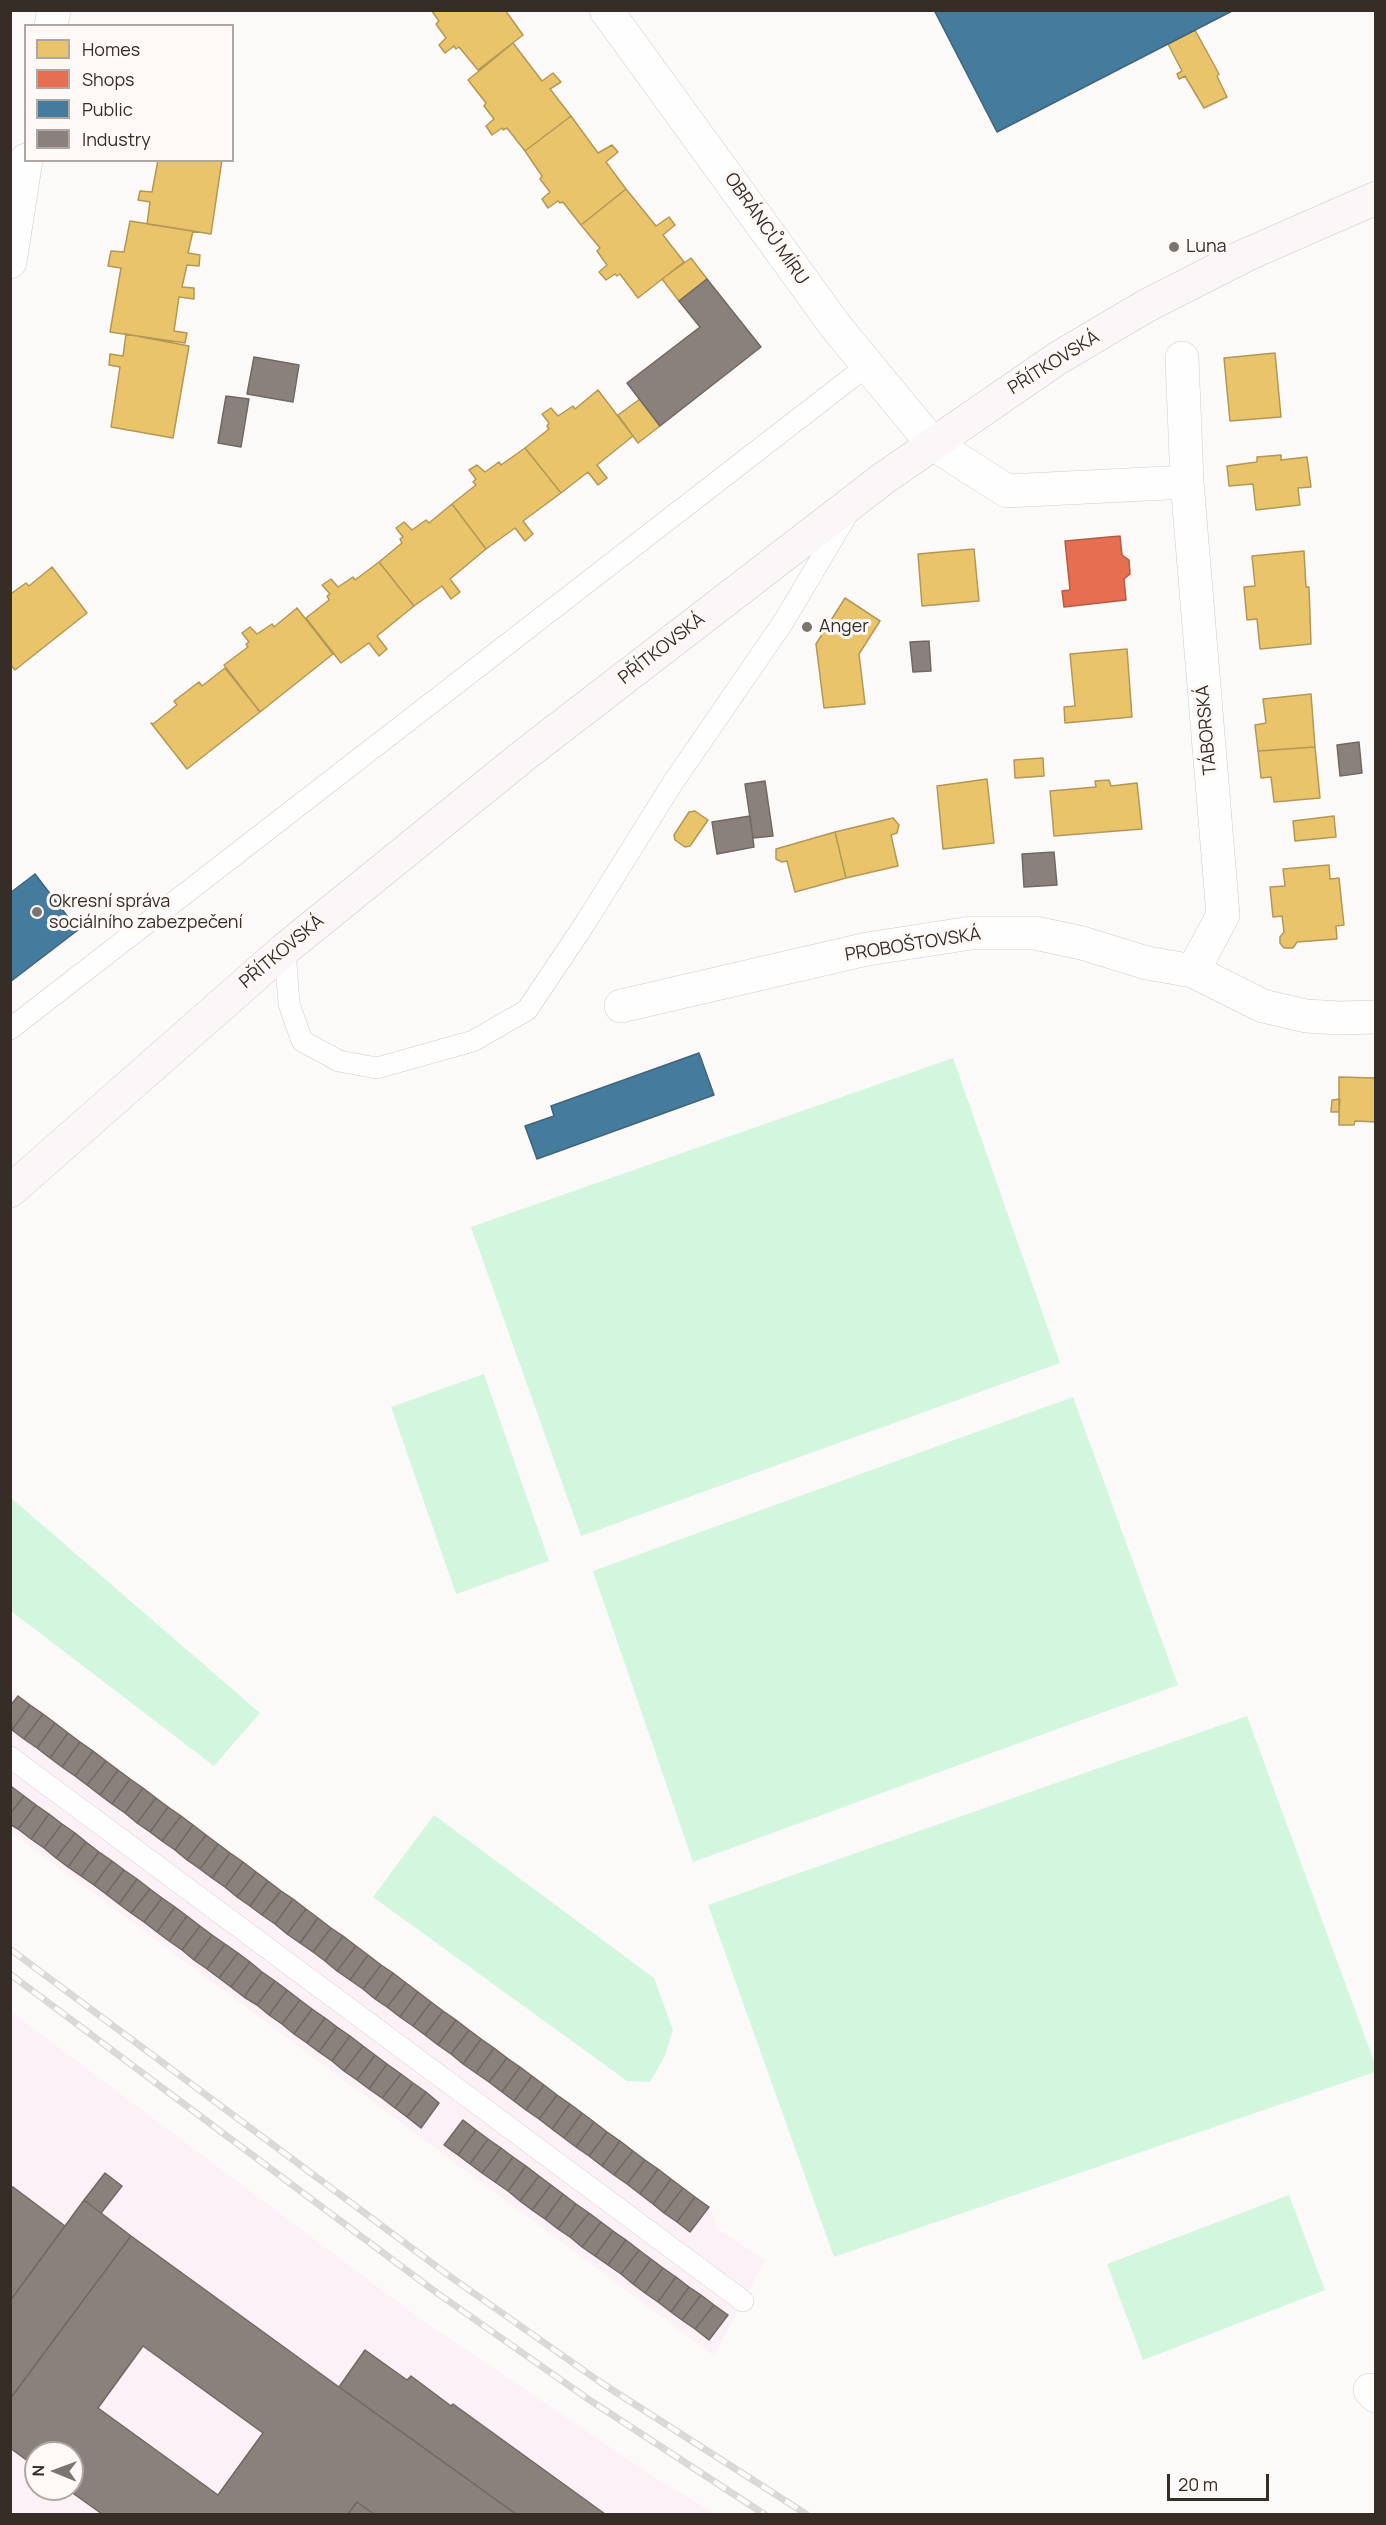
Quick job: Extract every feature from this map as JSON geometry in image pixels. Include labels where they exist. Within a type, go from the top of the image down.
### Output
[{"type":"street","name":"OBRÁNCŮ MÍRU","points":[[606,10],[837,328],[932,442]]},
{"type":"street","points":[[10,262],[26,162]]},
{"type":"street","name":"PŘÍTKOVSKÁ","points":[[10,1191],[285,949],[527,753],[932,442],[1058,358],[1146,306],[1246,255],[1376,198]]},
{"type":"street","name":"TÁBORSKÁ","points":[[1182,358],[1187,482],[1223,915],[1193,971]]},
{"type":"street","points":[[932,442],[1007,491],[1187,482]]},
{"type":"street","name":"PROBOŠTOVSKÁ","points":[[621,1006],[867,949],[971,933],[1035,933],[1082,943],[1147,963],[1193,971],[1263,1006],[1306,1016],[1376,1017]]},
{"type":"lane","points":[[10,1029],[868,366]]},
{"type":"lane","points":[[285,949],[290,1004],[302,1041],[339,1061],[377,1068],[473,1041],[527,1010],[585,925],[672,783],[784,621],[858,497]]},
{"type":"lane","points":[[10,1757],[743,2301]]},
{"type":"shaded area","points":[[10,1687],[711,2208],[717,2228],[765,2260],[714,2356],[11,1832]]},
{"type":"shaded area","points":[[10,2011],[419,2318],[656,2478],[716,2514],[11,2514]]},
{"type":"green space","points":[[953,1058],[1060,1363],[581,1536],[471,1227]]},
{"type":"green space","points":[[484,1374],[549,1561],[456,1594],[391,1407]]},
{"type":"green space","points":[[1073,1397],[1178,1685],[693,1862],[593,1571]]},
{"type":"green space","points":[[10,1497],[260,1713],[214,1766],[11,1611]]},
{"type":"green space","points":[[1247,1716],[1375,2064],[1375,2072],[834,2257],[708,1905]]},
{"type":"green space","points":[[434,1815],[654,1978],[673,2030],[665,2056],[650,2082],[627,2081],[373,1897]]},
{"type":"green space","points":[[1289,2195],[1325,2290],[1143,2360],[1107,2264]]},
{"type":"building: Homes","points":[[431,10],[505,10],[523,35],[478,70],[459,47],[456,49],[454,46],[445,53],[439,45],[446,38],[436,24],[439,21]]},
{"type":"building: Homes","points":[[1195,30],[1219,74],[1217,76],[1227,97],[1204,108],[1185,76],[1179,79],[1177,74],[1182,71],[1168,44]]},
{"type":"building: Homes","points":[[513,43],[542,81],[553,73],[561,82],[550,89],[571,116],[525,151],[507,128],[503,130],[502,128],[492,135],[486,126],[494,119],[484,106],[486,103],[468,80]]},
{"type":"building: Homes","points":[[571,116],[598,153],[612,145],[618,152],[606,162],[626,189],[581,225],[563,202],[558,201],[548,208],[542,199],[550,192],[525,151]]},
{"type":"building: Homes","points":[[158,162],[222,162],[211,234],[147,224],[150,202],[138,200],[140,191],[152,192]]},
{"type":"building: Homes","points":[[626,189],[656,226],[669,217],[675,225],[663,235],[684,262],[638,298],[620,274],[617,276],[615,274],[606,280],[599,272],[607,265],[597,251],[600,248],[581,225]]},
{"type":"building: Homes","points":[[130,221],[193,231],[188,253],[200,255],[199,266],[187,265],[182,287],[194,288],[194,299],[179,297],[174,331],[187,333],[185,343],[110,332],[121,268],[108,266],[111,251],[124,252]]},
{"type":"building: Homes","points":[[691,258],[707,279],[679,301],[662,279]]},
{"type":"building: Homes","points":[[126,334],[189,346],[173,438],[111,427],[120,367],[109,365],[110,354],[123,356]]},
{"type":"building: Homes","points":[[1275,353],[1281,417],[1230,421],[1224,358]]},
{"type":"building: Homes","points":[[598,390],[633,436],[597,465],[607,478],[598,485],[588,472],[561,493],[525,448],[549,429],[547,426],[549,423],[542,414],[551,408],[558,416],[573,406],[575,409]]},
{"type":"building: Homes","points":[[640,399],[660,426],[638,443],[618,415]]},
{"type":"building: Homes","points":[[525,448],[561,493],[523,521],[533,534],[525,541],[515,528],[486,549],[452,504],[476,485],[473,482],[476,479],[469,470],[477,465],[485,472],[499,462],[501,465]]},
{"type":"building: Homes","points":[[1281,455],[1281,460],[1307,457],[1311,487],[1298,488],[1300,505],[1256,510],[1253,484],[1229,486],[1227,466],[1257,462],[1257,457]]},
{"type":"building: Homes","points":[[452,504],[486,549],[450,579],[460,592],[455,596],[451,599],[442,586],[414,606],[379,562],[402,543],[400,539],[403,537],[396,528],[404,522],[412,530],[426,520],[429,523]]},
{"type":"building: Homes","points":[[974,549],[979,601],[922,606],[918,554]]},
{"type":"building: Homes","points":[[1304,551],[1306,587],[1309,587],[1311,644],[1260,649],[1257,619],[1247,620],[1244,587],[1255,586],[1252,556]]},
{"type":"building: Homes","points":[[379,562],[414,606],[377,636],[387,649],[379,656],[369,643],[341,663],[306,618],[329,600],[327,596],[330,594],[322,585],[331,579],[338,587],[353,577],[355,580]]},
{"type":"building: Homes","points":[[52,567],[87,613],[15,670],[10,664],[10,591],[12,593],[26,583],[29,586]]},
{"type":"building: Homes","points":[[845,598],[880,621],[859,654],[865,704],[824,708],[816,644]]},
{"type":"building: Homes","points":[[297,608],[333,654],[260,712],[224,665],[248,647],[246,644],[249,642],[242,633],[250,627],[257,634],[272,624],[274,627]]},
{"type":"building: Homes","points":[[1127,649],[1132,717],[1065,723],[1064,707],[1075,706],[1070,654]]},
{"type":"building: Homes","points":[[225,668],[260,712],[187,769],[151,723],[153,724],[177,705],[174,701],[199,682],[202,686]]},
{"type":"building: Homes","points":[[1311,694],[1315,747],[1258,751],[1255,725],[1266,723],[1263,699]]},
{"type":"building: Homes","points":[[1315,747],[1320,798],[1274,802],[1271,777],[1261,778],[1258,751]]},
{"type":"building: Homes","points":[[1043,758],[1044,776],[1015,778],[1014,760]]},
{"type":"building: Homes","points":[[987,779],[994,843],[943,849],[937,786]]},
{"type":"building: Homes","points":[[1109,780],[1111,786],[1137,783],[1142,829],[1054,836],[1050,791],[1096,787],[1095,781]]},
{"type":"building: Homes","points":[[695,811],[708,820],[690,846],[685,847],[675,840],[674,835],[689,812]]},
{"type":"building: Homes","points":[[1334,816],[1336,837],[1295,841],[1293,821]]},
{"type":"building: Homes","points":[[893,818],[899,825],[897,833],[891,835],[898,866],[846,878],[835,832]]},
{"type":"building: Homes","points":[[835,832],[846,878],[795,892],[787,861],[782,862],[776,859],[776,849]]},
{"type":"building: Homes","points":[[1329,865],[1330,879],[1339,878],[1344,925],[1336,926],[1337,939],[1297,942],[1293,948],[1284,948],[1280,943],[1280,937],[1284,932],[1282,916],[1273,917],[1270,887],[1285,886],[1283,869]]},
{"type":"building: Homes","points":[[1339,1077],[1376,1078],[1376,1122],[1355,1121],[1354,1125],[1339,1125]]},
{"type":"building: Homes","points":[[1340,1099],[1339,1112],[1331,1112],[1332,1100]]},
{"type":"building: Shops","points":[[1120,536],[1122,555],[1129,560],[1130,574],[1124,579],[1126,600],[1064,607],[1062,591],[1070,590],[1065,541]]},
{"type":"building: Public","points":[[934,10],[1234,10],[997,132]]},
{"type":"building: Public","name":"Okresní správa sociálního zabezpečení","points":[[35,874],[78,930],[10,982],[10,893]]},
{"type":"building: Public","points":[[699,1053],[714,1095],[537,1159],[525,1126],[554,1116],[551,1106]]},
{"type":"building: Industry","points":[[707,279],[761,347],[660,426],[627,383],[700,327],[679,301]]},
{"type":"building: Industry","points":[[254,357],[299,365],[293,402],[247,394]]},
{"type":"building: Industry","points":[[226,396],[249,399],[241,447],[218,443]]},
{"type":"building: Industry","points":[[929,641],[931,671],[913,672],[910,642]]},
{"type":"building: Industry","points":[[1359,742],[1362,773],[1340,776],[1337,745]]},
{"type":"building: Industry","points":[[765,781],[773,836],[753,838],[745,784]]},
{"type":"building: Industry","points":[[750,816],[754,847],[717,854],[712,822]]},
{"type":"building: Industry","points":[[1054,852],[1057,885],[1024,887],[1022,854]]},
{"type":"building: Industry","points":[[18,1696],[30,1705],[12,1730],[10,1706]]},
{"type":"building: Industry","points":[[30,1705],[43,1714],[24,1739],[12,1730]]},
{"type":"building: Industry","points":[[43,1714],[55,1723],[37,1748],[24,1739]]},
{"type":"building: Industry","points":[[55,1723],[68,1733],[50,1758],[37,1748]]},
{"type":"building: Industry","points":[[68,1733],[80,1742],[62,1767],[50,1758]]},
{"type":"building: Industry","points":[[80,1742],[93,1751],[75,1776],[62,1767]]},
{"type":"building: Industry","points":[[93,1751],[106,1761],[87,1785],[75,1776]]},
{"type":"building: Industry","points":[[106,1761],[118,1770],[100,1795],[87,1785]]},
{"type":"building: Industry","points":[[118,1770],[130,1779],[112,1804],[100,1795]]},
{"type":"building: Industry","points":[[130,1779],[143,1788],[125,1813],[112,1804]]},
{"type":"building: Industry","points":[[12,1787],[24,1796],[10,1814],[10,1788]]},
{"type":"building: Industry","points":[[143,1788],[156,1798],[137,1823],[125,1813]]},
{"type":"building: Industry","points":[[24,1796],[36,1805],[18,1829],[10,1824],[10,1814]]},
{"type":"building: Industry","points":[[156,1798],[168,1807],[150,1832],[137,1823]]},
{"type":"building: Industry","points":[[36,1805],[49,1814],[31,1839],[18,1829]]},
{"type":"building: Industry","points":[[168,1807],[181,1816],[162,1841],[150,1832]]},
{"type":"building: Industry","points":[[49,1814],[62,1824],[44,1848],[31,1839]]},
{"type":"building: Industry","points":[[181,1816],[193,1825],[175,1850],[162,1841]]},
{"type":"building: Industry","points":[[62,1824],[75,1833],[56,1858],[44,1848]]},
{"type":"building: Industry","points":[[193,1825],[206,1835],[187,1860],[175,1850]]},
{"type":"building: Industry","points":[[75,1833],[86,1842],[68,1867],[56,1858]]},
{"type":"building: Industry","points":[[206,1835],[218,1844],[200,1869],[187,1860]]},
{"type":"building: Industry","points":[[86,1842],[99,1852],[81,1876],[68,1867]]},
{"type":"building: Industry","points":[[218,1844],[230,1853],[212,1878],[200,1869]]},
{"type":"building: Industry","points":[[99,1852],[112,1861],[94,1885],[81,1876]]},
{"type":"building: Industry","points":[[230,1853],[243,1862],[225,1887],[212,1878]]},
{"type":"building: Industry","points":[[112,1861],[124,1870],[106,1894],[94,1885]]},
{"type":"building: Industry","points":[[243,1862],[256,1872],[237,1897],[225,1887]]},
{"type":"building: Industry","points":[[124,1870],[137,1879],[119,1904],[106,1894]]},
{"type":"building: Industry","points":[[256,1872],[268,1881],[250,1906],[237,1897]]},
{"type":"building: Industry","points":[[137,1879],[150,1889],[131,1913],[119,1904]]},
{"type":"building: Industry","points":[[268,1881],[281,1891],[262,1915],[250,1906]]},
{"type":"building: Industry","points":[[150,1889],[162,1898],[144,1922],[131,1913]]},
{"type":"building: Industry","points":[[281,1891],[293,1899],[275,1924],[262,1915]]},
{"type":"building: Industry","points":[[162,1898],[175,1907],[157,1932],[144,1922]]},
{"type":"building: Industry","points":[[293,1899],[306,1909],[287,1934],[275,1924]]},
{"type":"building: Industry","points":[[175,1907],[187,1916],[169,1941],[157,1932]]},
{"type":"building: Industry","points":[[306,1909],[318,1918],[300,1943],[287,1934]]},
{"type":"building: Industry","points":[[187,1916],[200,1926],[182,1950],[169,1941]]},
{"type":"building: Industry","points":[[318,1918],[331,1928],[313,1952],[300,1943]]},
{"type":"building: Industry","points":[[200,1926],[212,1935],[194,1960],[182,1950]]},
{"type":"building: Industry","points":[[331,1928],[343,1936],[325,1961],[313,1952]]},
{"type":"building: Industry","points":[[212,1935],[225,1944],[207,1969],[194,1960]]},
{"type":"building: Industry","points":[[343,1936],[356,1946],[337,1971],[325,1961]]},
{"type":"building: Industry","points":[[225,1944],[238,1953],[219,1978],[207,1969]]},
{"type":"building: Industry","points":[[356,1946],[368,1955],[350,1980],[337,1971]]},
{"type":"building: Industry","points":[[238,1953],[250,1962],[231,1987],[219,1978]]},
{"type":"building: Industry","points":[[368,1955],[381,1965],[363,1989],[350,1980]]},
{"type":"building: Industry","points":[[250,1962],[262,1972],[244,1997],[231,1987]]},
{"type":"building: Industry","points":[[381,1965],[393,1973],[375,1999],[363,1989]]},
{"type":"building: Industry","points":[[262,1972],[275,1981],[257,2005],[244,1997]]},
{"type":"building: Industry","points":[[393,1973],[406,1983],[387,2007],[375,1999]]},
{"type":"building: Industry","points":[[275,1981],[287,1990],[269,2015],[257,2005]]},
{"type":"building: Industry","points":[[406,1983],[418,1992],[400,2017],[387,2007]]},
{"type":"building: Industry","points":[[287,1990],[300,2000],[282,2024],[269,2015]]},
{"type":"building: Industry","points":[[418,1992],[431,2002],[413,2026],[400,2017]]},
{"type":"building: Industry","points":[[300,2000],[312,2009],[294,2034],[282,2024]]},
{"type":"building: Industry","points":[[431,2002],[443,2011],[425,2035],[413,2026]]},
{"type":"building: Industry","points":[[312,2009],[325,2018],[307,2043],[294,2034]]},
{"type":"building: Industry","points":[[443,2011],[456,2020],[438,2045],[425,2035]]},
{"type":"building: Industry","points":[[325,2018],[337,2027],[319,2052],[307,2043]]},
{"type":"building: Industry","points":[[456,2020],[469,2030],[451,2054],[438,2045]]},
{"type":"building: Industry","points":[[337,2027],[350,2036],[332,2061],[319,2052]]},
{"type":"building: Industry","points":[[469,2030],[481,2039],[463,2064],[451,2054]]},
{"type":"building: Industry","points":[[350,2036],[363,2046],[344,2071],[332,2061]]},
{"type":"building: Industry","points":[[481,2039],[494,2048],[476,2073],[463,2064]]},
{"type":"building: Industry","points":[[363,2046],[375,2055],[357,2080],[344,2071]]},
{"type":"building: Industry","points":[[494,2048],[507,2058],[489,2082],[476,2073]]},
{"type":"building: Industry","points":[[375,2055],[387,2064],[369,2089],[357,2080]]},
{"type":"building: Industry","points":[[507,2058],[520,2067],[502,2092],[489,2082]]},
{"type":"building: Industry","points":[[387,2064],[401,2074],[382,2098],[369,2089]]},
{"type":"building: Industry","points":[[520,2067],[532,2076],[514,2101],[502,2092]]},
{"type":"building: Industry","points":[[401,2074],[413,2083],[395,2108],[382,2098]]},
{"type":"building: Industry","points":[[532,2076],[544,2085],[526,2110],[514,2101]]},
{"type":"building: Industry","points":[[413,2083],[426,2092],[407,2117],[395,2108]]},
{"type":"building: Industry","points":[[544,2085],[557,2095],[539,2119],[526,2110]]},
{"type":"building: Industry","points":[[426,2092],[439,2103],[421,2128],[407,2117]]},
{"type":"building: Industry","points":[[557,2095],[570,2104],[552,2129],[539,2119]]},
{"type":"building: Industry","points":[[570,2104],[582,2113],[564,2138],[552,2129]]},
{"type":"building: Industry","points":[[582,2113],[594,2122],[576,2147],[564,2138]]},
{"type":"building: Industry","points":[[463,2120],[476,2130],[458,2155],[444,2145]]},
{"type":"building: Industry","points":[[594,2122],[607,2132],[589,2156],[576,2147]]},
{"type":"building: Industry","points":[[476,2130],[488,2139],[470,2164],[458,2155]]},
{"type":"building: Industry","points":[[607,2132],[620,2141],[602,2166],[589,2156]]},
{"type":"building: Industry","points":[[488,2139],[501,2148],[482,2173],[470,2164]]},
{"type":"building: Industry","points":[[620,2141],[633,2151],[614,2175],[602,2166]]},
{"type":"building: Industry","points":[[501,2148],[513,2157],[495,2182],[482,2173]]},
{"type":"building: Industry","points":[[633,2151],[645,2160],[627,2184],[614,2175]]},
{"type":"building: Industry","points":[[513,2157],[526,2166],[508,2191],[495,2182]]},
{"type":"building: Industry","points":[[645,2160],[658,2169],[640,2194],[627,2184]]},
{"type":"building: Industry","points":[[526,2166],[539,2176],[520,2201],[508,2191]]},
{"type":"building: Industry","points":[[658,2169],[671,2179],[653,2204],[640,2194]]},
{"type":"building: Industry","points":[[105,2173],[122,2186],[101,2213],[84,2200]]},
{"type":"building: Industry","points":[[539,2176],[551,2185],[532,2210],[520,2201]]},
{"type":"building: Industry","points":[[671,2179],[683,2188],[664,2213],[653,2204]]},
{"type":"building: Industry","points":[[551,2185],[563,2194],[545,2219],[532,2210]]},
{"type":"building: Industry","points":[[13,2187],[65,2226],[10,2301],[10,2189]]},
{"type":"building: Industry","points":[[683,2188],[695,2197],[677,2222],[664,2213]]},
{"type":"building: Industry","points":[[563,2194],[576,2204],[558,2229],[545,2219]]},
{"type":"building: Industry","points":[[695,2197],[709,2207],[690,2232],[677,2222]]},
{"type":"building: Industry","points":[[84,2200],[131,2236],[10,2399],[10,2301]]},
{"type":"building: Industry","points":[[576,2204],[589,2213],[570,2237],[558,2229]]},
{"type":"building: Industry","points":[[589,2213],[601,2222],[582,2247],[570,2237]]},
{"type":"building: Industry","points":[[601,2222],[613,2231],[595,2256],[582,2247]]},
{"type":"building: Industry","points":[[613,2231],[626,2240],[608,2265],[595,2256]]},
{"type":"building: Industry","points":[[131,2236],[516,2514],[374,2514],[357,2502],[348,2514],[102,2514],[84,2501],[84,2441],[24,2441],[24,2458],[10,2448],[10,2399]],"holes":[[[143,2346],[263,2433],[218,2495],[98,2408]]]},
{"type":"building: Industry","points":[[626,2240],[639,2250],[621,2274],[608,2265]]},
{"type":"building: Industry","points":[[639,2250],[651,2259],[633,2284],[621,2274]]},
{"type":"building: Industry","points":[[651,2259],[663,2268],[645,2293],[633,2284]]},
{"type":"building: Industry","points":[[663,2268],[676,2277],[658,2302],[645,2293]]},
{"type":"building: Industry","points":[[676,2277],[689,2287],[671,2312],[658,2302]]},
{"type":"building: Industry","points":[[689,2287],[701,2295],[682,2320],[671,2312]]},
{"type":"building: Industry","points":[[701,2295],[714,2305],[695,2329],[682,2320]]},
{"type":"building: Industry","points":[[714,2305],[728,2315],[709,2340],[695,2329]]},
{"type":"building: Industry","points":[[365,2350],[407,2380],[411,2376],[451,2406],[453,2404],[605,2514],[516,2514],[339,2387]]},
{"type":"building: Industry","points":[[357,2502],[374,2514],[348,2514]]},
{"type":"railway","points":[[10,1949],[448,2275],[603,2384],[806,2514]]},
{"type":"railway","points":[[10,1974],[437,2293],[591,2401],[764,2514]]},
{"type":"place","name":"Luna","points":[[1174,247]]},
{"type":"place","name":"Anger","points":[[807,627]]},
{"type":"place","name":"Okresní správa sociálního zabezpečení","points":[[37,912]]}]
